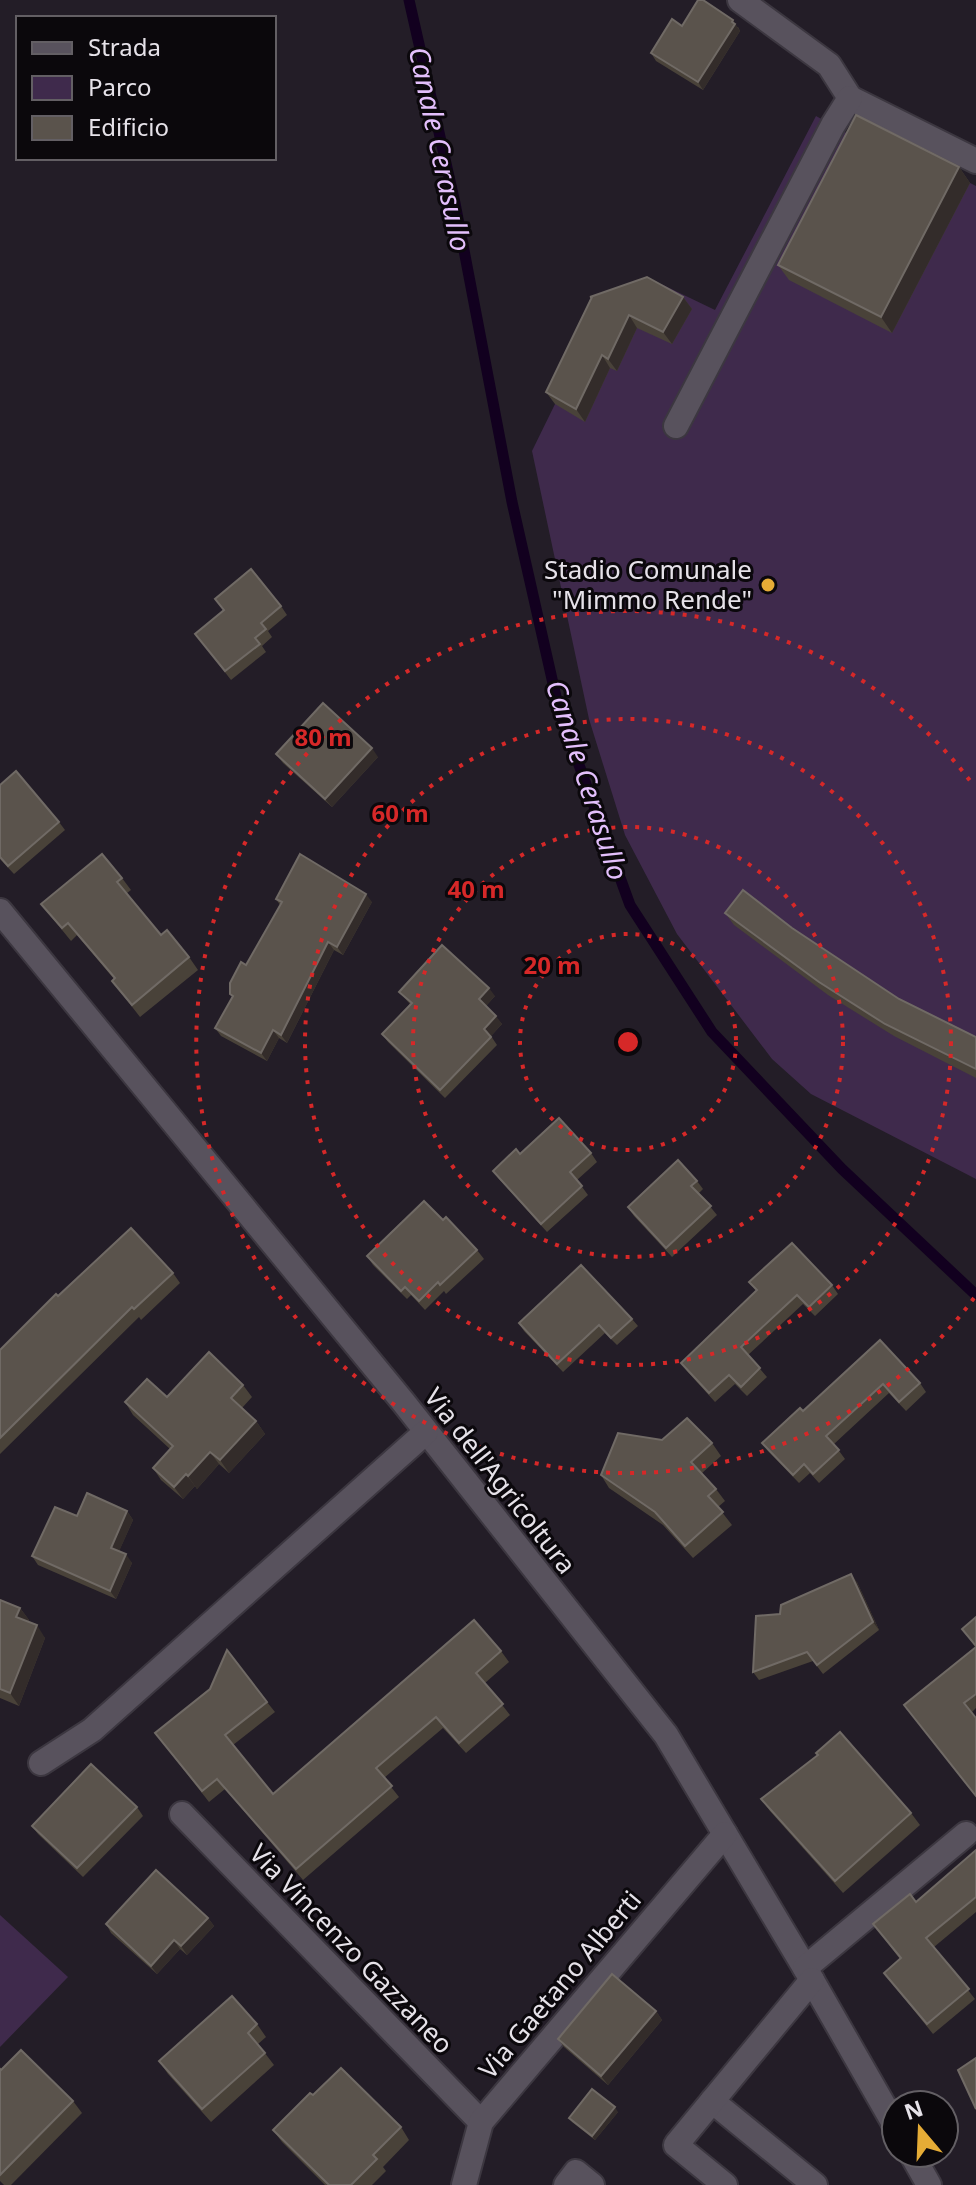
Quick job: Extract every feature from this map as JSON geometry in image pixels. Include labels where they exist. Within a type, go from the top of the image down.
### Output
[{"type":"street","points":[[740,0],[829,65],[850,98],[976,161]]},
{"type":"street","points":[[676,426],[850,98]]},
{"type":"street","name":"Via dell'Agricoltura","points":[[0,911],[426,1432],[666,1735],[880,2099]]},
{"type":"street","points":[[41,1763],[92,1730],[426,1432]]},
{"type":"street","name":"Via Vincenzo Gazzaneo","points":[[182,1814],[481,2122]]},
{"type":"street","name":"Via Gaetano Alberti","points":[[464,2185],[481,2122],[725,1834]]},
{"type":"street","points":[[725,2185],[676,2145],[808,1974],[966,1834]]},
{"type":"street","points":[[712,2101],[815,2185]]},
{"type":"street","points":[[566,2185],[576,2172],[592,2185]]},
{"type":"green space","name":"Stadio Comunale \"Mimmo Rende\"","points":[[816,116],[850,135],[867,130],[976,186],[976,1179],[811,1094],[772,1059],[677,934],[625,835],[589,719],[532,451],[605,302],[661,284],[715,310]]},
{"type":"green space","points":[[0,1915],[68,1977],[0,2047]]},
{"type":"building","points":[[698,0],[703,0],[735,24],[698,82],[651,53],[672,19],[682,26]]},
{"type":"building","points":[[856,115],[959,167],[881,317],[778,265]]},
{"type":"building","points":[[647,277],[683,297],[663,332],[629,315],[608,359],[602,355],[576,409],[546,392],[590,297]]},
{"type":"building","points":[[251,569],[281,606],[261,623],[266,629],[255,638],[260,644],[225,671],[195,634],[224,610],[215,599]]},
{"type":"building","points":[[323,703],[372,748],[325,799],[276,754]]},
{"type":"building","points":[[16,771],[59,822],[8,866],[0,857],[0,785]]},
{"type":"building","points":[[102,854],[122,878],[117,882],[161,935],[167,930],[189,957],[132,1005],[112,981],[115,978],[68,923],[62,928],[41,904]]},
{"type":"building","points":[[300,854],[366,894],[337,947],[328,942],[281,1035],[273,1030],[261,1053],[215,1028],[233,996],[230,994],[230,983],[241,962],[246,965],[282,902],[276,899]]},
{"type":"building","points":[[743,890],[792,928],[899,999],[976,1037],[976,1069],[885,1024],[819,982],[725,913]]},
{"type":"building","points":[[442,945],[489,988],[479,999],[496,1016],[484,1029],[491,1037],[440,1090],[382,1034],[412,1003],[399,992]]},
{"type":"building","points":[[559,1118],[591,1153],[570,1172],[582,1186],[541,1224],[493,1171],[516,1149],[520,1154]]},
{"type":"building","points":[[678,1160],[697,1181],[691,1186],[711,1206],[666,1248],[628,1207]]},
{"type":"building","points":[[424,1201],[443,1220],[446,1217],[477,1250],[419,1301],[405,1287],[401,1291],[367,1256]]},
{"type":"building","points":[[131,1228],[173,1273],[134,1309],[132,1307],[0,1438],[0,1350],[56,1294],[58,1296]]},
{"type":"building","points":[[792,1243],[832,1285],[809,1307],[797,1295],[741,1347],[760,1368],[741,1387],[729,1375],[709,1393],[681,1363],[757,1290],[749,1282]]},
{"type":"building","points":[[581,1265],[632,1319],[611,1338],[599,1325],[557,1364],[519,1323]]},
{"type":"building","points":[[880,1340],[920,1383],[899,1402],[883,1384],[826,1436],[839,1450],[813,1474],[804,1464],[793,1475],[762,1443],[800,1408],[803,1411]]},
{"type":"building","points":[[209,1352],[243,1385],[231,1398],[256,1421],[220,1460],[210,1452],[174,1487],[153,1468],[173,1446],[125,1402],[147,1379],[167,1397]]},
{"type":"building","points":[[687,1418],[712,1443],[691,1462],[716,1489],[708,1496],[723,1512],[685,1546],[655,1512],[601,1475],[618,1433],[662,1440]]},
{"type":"building","points":[[87,1493],[127,1511],[111,1548],[126,1554],[110,1591],[32,1556],[55,1507],[77,1516]]},
{"type":"building","points":[[851,1574],[873,1622],[817,1665],[807,1652],[753,1672],[756,1616],[780,1614],[781,1605]]},
{"type":"building","points":[[0,1600],[20,1608],[16,1617],[37,1625],[10,1693],[0,1689]]},
{"type":"building","points":[[976,1617],[976,1646],[962,1629]]},
{"type":"building","points":[[474,1620],[501,1651],[476,1673],[503,1704],[459,1743],[436,1717],[376,1768],[392,1786],[296,1869],[217,1779],[202,1791],[155,1733],[210,1689],[227,1650],[267,1702],[225,1735],[273,1794]]},
{"type":"building","points":[[976,1647],[976,1694],[964,1703],[976,1718],[976,1796],[904,1705]]},
{"type":"building","points":[[840,1732],[911,1813],[835,1881],[761,1799],[818,1755],[816,1753]]},
{"type":"building","points":[[91,1764],[137,1807],[77,1868],[32,1826]]},
{"type":"building","points":[[976,1850],[976,1897],[926,1938],[969,1989],[927,2024],[884,1973],[901,1958],[873,1924],[910,1894],[916,1902]]},
{"type":"building","points":[[156,1870],[208,1918],[181,1946],[174,1940],[151,1966],[106,1924]]},
{"type":"building","points":[[612,1974],[656,2011],[601,2076],[558,2039]]},
{"type":"building","points":[[232,1996],[257,2024],[248,2033],[265,2053],[202,2109],[159,2061]]},
{"type":"building","points":[[21,2050],[73,2101],[0,2175],[0,2069]]},
{"type":"building","points":[[976,2058],[976,2109],[958,2070]]},
{"type":"building","points":[[341,2068],[401,2127],[373,2155],[377,2159],[351,2185],[329,2185],[273,2130],[310,2093],[313,2095]]},
{"type":"building","points":[[592,2089],[615,2107],[592,2136],[569,2118]]},
{"type":"waterway","name":"Canale Cerasullo","points":[[409,0],[455,203],[512,502],[559,710],[630,905],[712,1032],[842,1169],[976,1295]]},
{"type":"place","name":"Stadio Comunale \"Mimmo Rende\"","points":[[768,585]]}]
